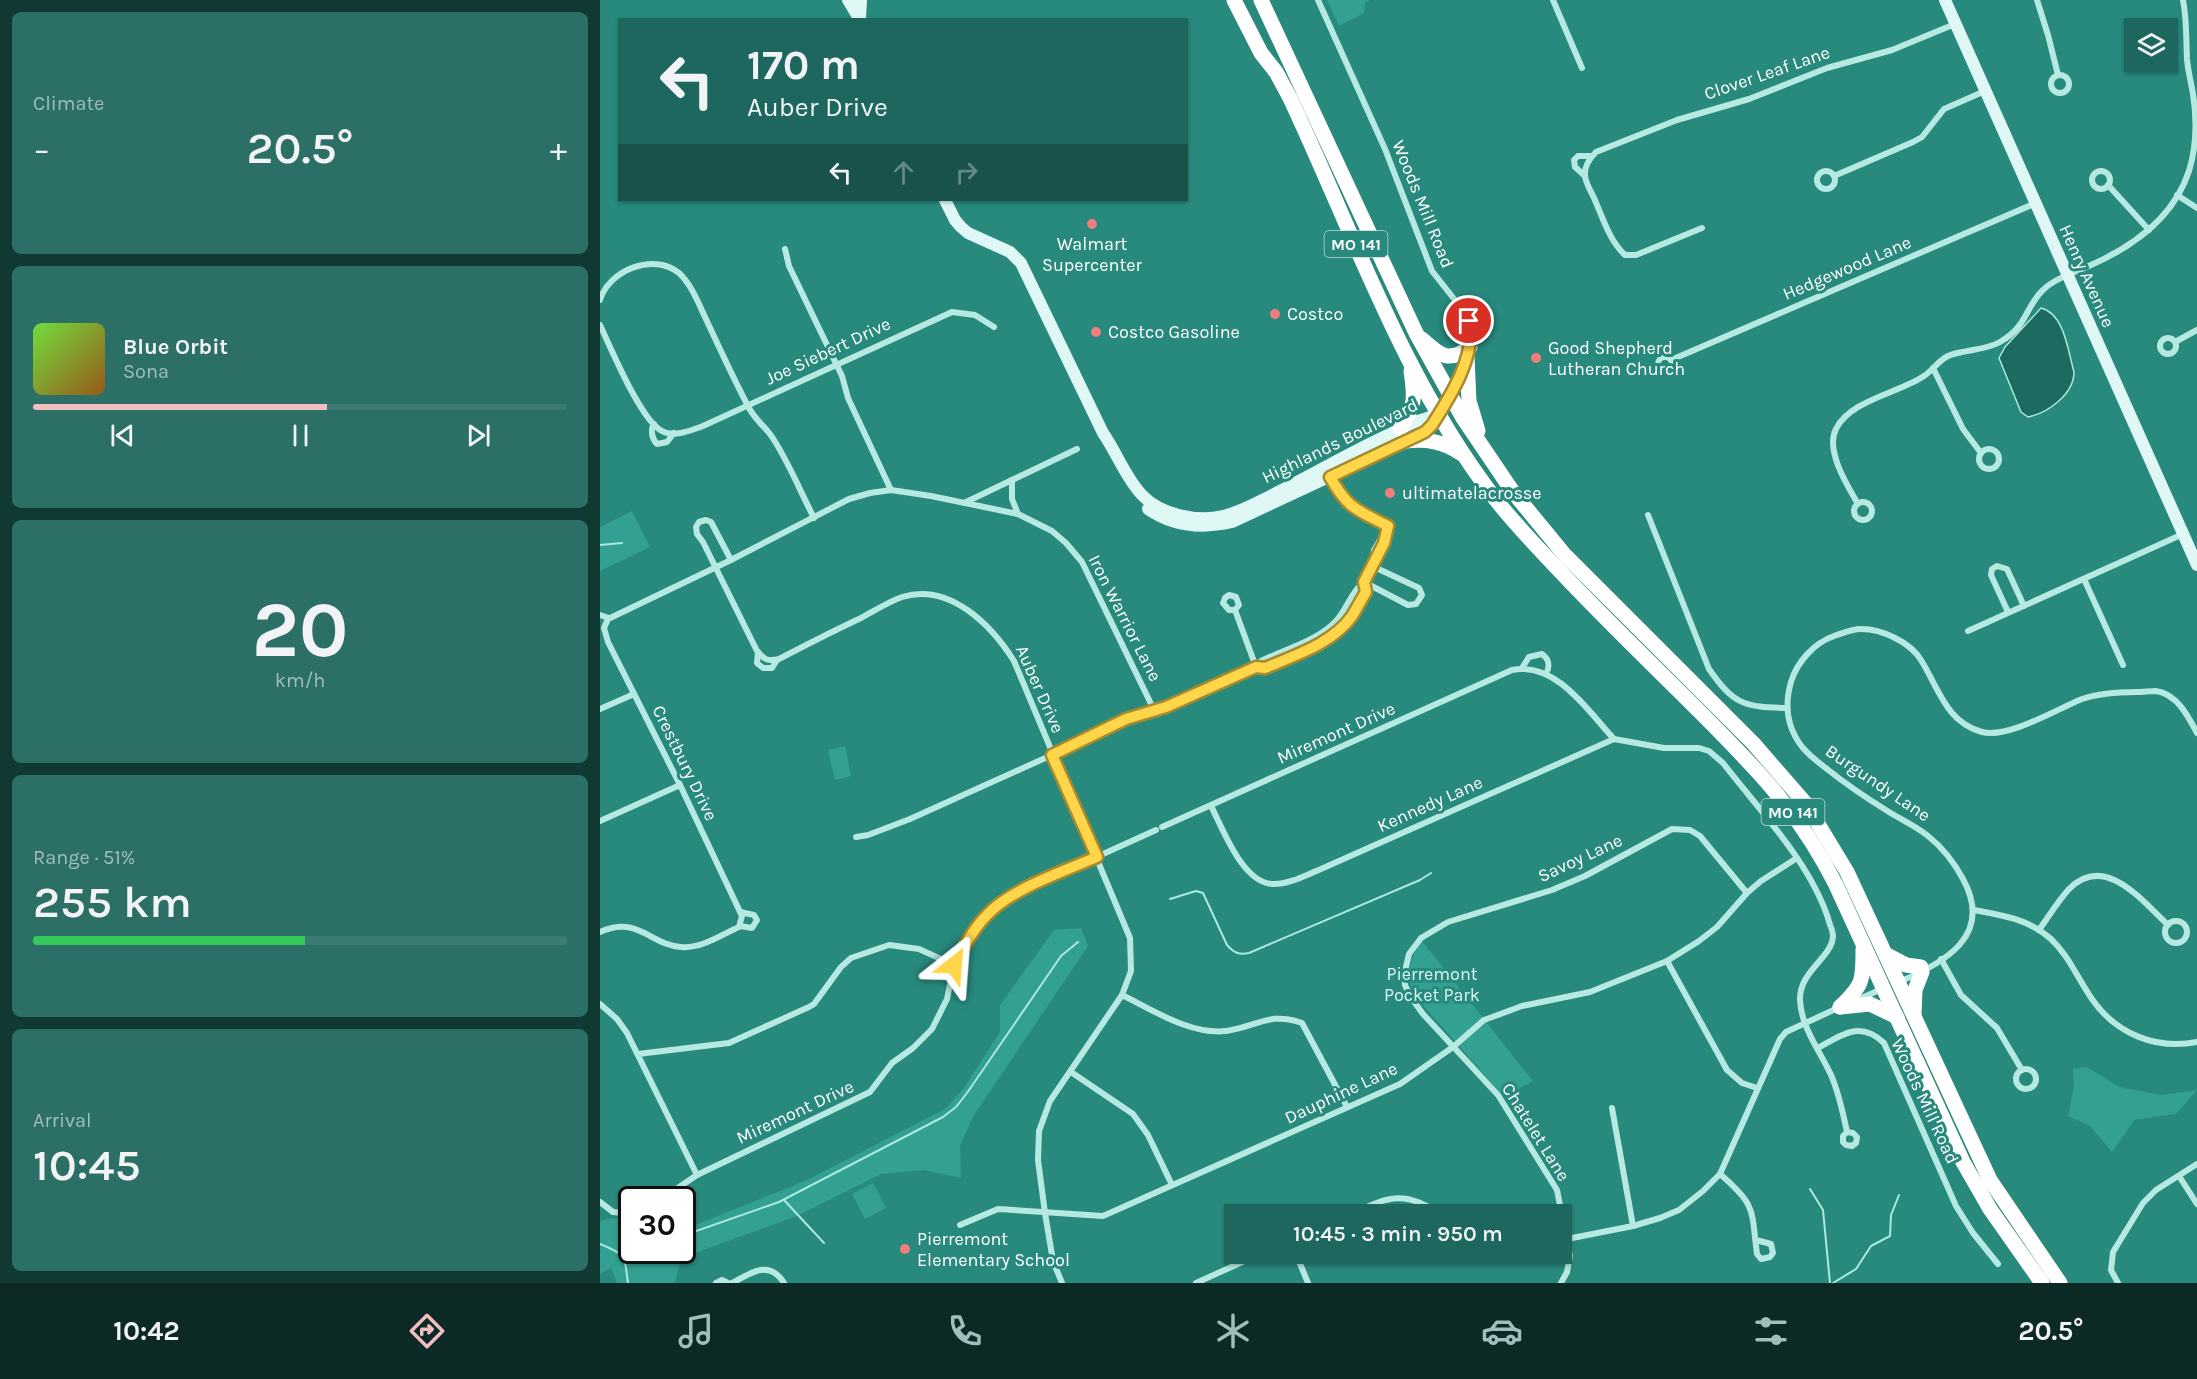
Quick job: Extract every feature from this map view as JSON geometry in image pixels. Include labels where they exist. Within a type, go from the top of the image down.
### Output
[{"type":"highway","points":[[1234,0],[1261,53],[1275,72]]},
{"type":"highway","name":"MO 141","points":[[1244,0],[1275,72],[1307,134],[1410,362],[1464,455],[1496,500],[1525,534],[1748,760],[1800,822],[1824,861],[1863,943],[1893,983],[1914,1017],[1990,1180],[2060,1283]]},
{"type":"highway","name":"MO 141","points":[[1261,0],[1416,333],[1449,395],[1484,451],[1530,513],[1582,573],[1746,737],[1789,783],[1816,819],[1834,849],[1885,954],[1893,983],[1897,1017],[1976,1185],[2042,1283]]},
{"type":"highway","points":[[1270,0],[1294,72]]},
{"type":"highway","points":[[1416,333],[1442,355],[1452,357],[1469,352],[1469,400],[1484,451]]},
{"type":"highway","points":[[1410,362],[1414,397],[1403,435],[1447,444],[1464,455]]},
{"type":"highway","points":[[1439,415],[1447,414],[1463,418]]},
{"type":"highway","points":[[1840,1007],[1854,994],[1862,979],[1863,943]]},
{"type":"highway","points":[[1885,954],[1906,965],[1921,969],[1915,990],[1914,1017]]},
{"type":"highway","points":[[1840,1007],[1870,1004],[1897,1017]]},
{"type":"street","points":[[848,0],[859,18]]},
{"type":"street","points":[[860,18],[861,0]]},
{"type":"street","name":"Woods Mill Road","points":[[1318,0],[1385,149],[1432,271],[1466,314],[1471,330],[1469,352]]},
{"type":"street","points":[[1553,0],[1582,68]]},
{"type":"street","name":"Henry Avenue","points":[[1945,0],[2197,565]]},
{"type":"street","points":[[2037,0],[2058,75]]},
{"type":"street","points":[[1858,504],[1844,480],[1832,448],[1832,440],[1840,422],[1850,412],[1914,381],[1948,356],[1991,346],[2010,336],[2025,320],[2041,291],[2125,249],[2164,215],[2177,195],[2188,172],[2196,134],[2183,0]]},
{"type":"street","name":"Clover Leaf Lane","points":[[1702,228],[1636,255],[1625,255],[1610,234],[1585,176],[1575,167],[1574,160],[1578,156],[1592,156],[1596,152],[1677,120],[1749,99],[1827,68],[1892,50],[1955,24]]},
{"type":"street","points":[[1834,176],[1922,137],[1944,109],[1985,91]]},
{"type":"street","points":[[1585,176],[1587,163],[1592,156]]},
{"type":"street","points":[[2108,185],[2149,230]]},
{"type":"street","points":[[2177,195],[2197,208]]},
{"type":"street","name":"Highlands Boulevard","points":[[946,201],[961,227],[1010,252],[1021,262],[1103,433],[1106,451],[1128,490],[1157,515],[1199,527],[1232,522],[1328,472],[1350,453],[1403,435],[1425,432],[1439,415]]},
{"type":"street","name":"Hedgewood Lane","points":[[1671,360],[2036,203]]},
{"type":"street","points":[[785,249],[789,266],[842,376],[848,398],[891,490]]},
{"type":"street","points":[[600,300],[602,292],[612,280],[636,266],[657,264],[670,267],[679,274],[694,295],[748,405],[758,422],[774,439],[814,518]]},
{"type":"street","name":"Joe Siebert Drive","points":[[654,424],[662,431],[674,433],[692,430],[952,312],[975,315],[994,327]]},
{"type":"street","points":[[600,325],[640,406],[654,424]]},
{"type":"street","points":[[2175,342],[2197,330]]},
{"type":"street","points":[[1439,415],[1469,352]]},
{"type":"street","points":[[1933,368],[1963,429],[1981,453]]},
{"type":"street","name":"Joe Siebert Drive","points":[[654,424],[652,436],[653,441],[657,444],[667,442],[674,433]]},
{"type":"street","points":[[964,503],[1077,449]]},
{"type":"street","points":[[856,837],[868,836],[910,819],[1126,719],[1166,707],[1256,667],[1265,668],[1305,651],[1336,632],[1351,616],[1366,592],[1364,582],[1372,566],[1374,550],[1388,526],[1351,507],[1343,500],[1328,472]]},
{"type":"street","points":[[1012,480],[1012,499],[1018,514]]},
{"type":"street","name":"Iron Warrior Lane","points":[[609,619],[849,500],[870,493],[891,490],[931,496],[1018,514],[1052,531],[1082,562],[1154,710]]},
{"type":"street","points":[[1648,515],[1709,669],[1721,687],[1737,701],[1760,708],[1786,708],[1792,680],[1808,653],[1827,639],[1860,629],[1882,633],[1912,650],[1920,658],[1953,716],[1978,731],[1996,733],[2025,725],[2084,699],[2115,691],[2157,692],[2168,696],[2185,711],[2197,733]]},
{"type":"street","points":[[715,568],[696,531],[699,522],[706,520],[711,522],[731,560]]},
{"type":"street","points":[[1968,632],[2182,534]]},
{"type":"street","points":[[1364,582],[1408,605],[1416,604],[1422,598],[1419,588],[1372,566]]},
{"type":"street","points":[[2008,612],[1991,575],[1992,569],[1997,566],[2007,569],[2024,606]]},
{"type":"street","name":"Auber Drive","points":[[715,568],[758,652],[765,660],[777,660],[903,597],[932,596],[963,607],[981,619],[1002,641],[1014,661],[1130,938],[1131,971],[1122,995],[1050,1101],[1039,1131],[1038,1161],[1045,1213],[1053,1261],[1062,1283]]},
{"type":"street","points":[[2084,579],[2123,665]]},
{"type":"street","points":[[1235,610],[1256,667]]},
{"type":"street","points":[[600,615],[609,619]]},
{"type":"street","name":"Crestbury Drive","points":[[609,619],[604,628],[603,637],[680,785],[741,914],[754,915],[757,920],[752,928],[740,926]]},
{"type":"street","name":"Miremont Drive","points":[[1522,668],[1529,657],[1542,654],[1547,658],[1549,664],[1546,674]]},
{"type":"street","name":"Miremont Drive","points":[[681,1186],[697,1175],[870,1092],[891,1063],[932,1029],[947,999],[954,965],[968,939],[987,914],[1006,899],[1495,677],[1522,668],[1534,669],[1546,674],[1565,687],[1614,739]]},
{"type":"street","points":[[600,709],[634,694]]},
{"type":"street","name":"Burgundy Lane","points":[[1786,708],[1789,722],[1804,750],[1857,791],[1926,834],[1936,843],[1956,865],[1971,893],[1974,910]]},
{"type":"street","points":[[1614,739],[1664,748],[1699,748],[1709,751],[1723,764],[1797,858],[1815,889],[1833,934],[1832,942],[1804,981],[1800,1000],[1805,1023],[1837,1088],[1847,1132]]},
{"type":"street","name":"Kennedy Lane","points":[[1211,806],[1239,861],[1253,876],[1271,884],[1291,881],[1614,739]]},
{"type":"street","points":[[600,821],[680,785]]},
{"type":"street","name":"Savoy Lane","points":[[1409,954],[1421,938],[1448,922],[1585,876],[1672,829],[1690,830],[1700,837],[1747,893]]},
{"type":"street","name":"Dauphine Lane","points":[[960,1225],[998,1209],[1103,1216],[1400,1084],[1453,1047],[1484,1020],[1522,1006],[1590,992],[1667,961],[1717,927],[1747,893],[1761,881],[1797,858]]},
{"type":"street","points":[[2039,930],[2074,884],[2088,877],[2097,876],[2111,878],[2126,886],[2168,925]]},
{"type":"street","points":[[1572,1238],[1633,1226],[1679,1210],[1695,1198],[1720,1174],[1757,1088],[1780,1039],[1786,1032],[1893,983],[1953,952],[1965,938],[1971,926],[1974,910],[2012,917],[2050,938],[2068,959],[2103,1012],[2123,1029],[2159,1044],[2197,1042]]},
{"type":"street","points":[[600,932],[627,927],[683,948],[695,946],[740,926],[741,914]]},
{"type":"street","points":[[638,1054],[705,1047],[734,1041],[814,1004],[841,967],[851,958],[889,945],[920,949],[954,965]]},
{"type":"street","name":"Chatelet Lane","points":[[1409,954],[1404,975],[1410,996],[1423,1014],[1498,1095],[1557,1190],[1559,1204]]},
{"type":"street","points":[[1941,959],[1961,995],[1997,1028],[2022,1070]]},
{"type":"street","points":[[1667,961],[1727,1070],[1742,1083],[1757,1088]]},
{"type":"street","points":[[1122,995],[1179,1023],[1203,1030],[1225,1031],[1287,1017],[1302,1023],[1347,1107]]},
{"type":"street","points":[[600,1005],[618,1019],[638,1054],[697,1175]]},
{"type":"street","name":"Woods Mill Road","points":[[1818,1048],[1850,1031],[1875,1034],[1884,1042],[1956,1206],[1973,1233],[1998,1264]]},
{"type":"street","points":[[1071,1072],[1133,1114],[1148,1135],[1172,1185]]},
{"type":"street","points":[[1612,1108],[1633,1226]]},
{"type":"street","points":[[2118,1283],[2111,1270],[2113,1252],[2148,1197],[2197,1164]]},
{"type":"street","points":[[1720,1174],[1747,1199],[1756,1240]]},
{"type":"street","points":[[2179,1176],[2197,1204]]},
{"type":"street","points":[[1372,1204],[1383,1199],[1394,1198],[1418,1201],[1423,1204]]},
{"type":"street","points":[[600,1202],[612,1212],[618,1213]]},
{"type":"street","points":[[1196,1283],[1238,1264]]},
{"type":"street","points":[[1300,1264],[1308,1283]]},
{"type":"street","name":"Chatelet Lane","points":[[1561,1283],[1569,1264]]},
{"type":"street","points":[[716,1283],[722,1280],[730,1283],[754,1271],[770,1270],[776,1273],[784,1283]]},
{"type":"green space","points":[[1327,0],[1370,0],[1365,3],[1364,13],[1339,26]]},
{"type":"green space","points":[[632,511],[650,547],[600,571],[600,527]]},
{"type":"green space","points":[[845,746],[851,776],[835,780],[828,750]]},
{"type":"green space","points":[[1081,928],[1088,946],[974,1115],[960,1146],[961,1178],[924,1170],[881,1174],[797,1216],[696,1253],[696,1225],[805,1181],[945,1109],[964,1088],[1000,1032],[1000,1005],[1054,930]]},
{"type":"green space","name":"Pierremont Pocket Park","points":[[1422,941],[1533,1081],[1504,1097],[1414,995],[1409,974],[1411,960]]},
{"type":"green space","points":[[2087,1067],[2119,1087],[2161,1095],[2197,1090],[2176,1114],[2134,1120],[2112,1152],[2090,1126],[2068,1116],[2074,1086],[2073,1069]]},
{"type":"green space","points":[[873,1183],[886,1208],[865,1219],[852,1194]]},
{"type":"green space","points":[[618,1218],[618,1264],[680,1264],[675,1283],[617,1283],[611,1268],[600,1274],[600,1222]]},
{"type":"water","points":[[2041,308],[2049,312],[2060,326],[2074,372],[2070,388],[2065,395],[2051,407],[2028,417],[2021,412],[1999,358],[2005,347]]},
{"type":"waterway","points":[[600,545],[622,543]]},
{"type":"waterway","points":[[1170,899],[1196,891],[1203,893],[1227,945],[1237,953],[1245,954],[1420,880],[1431,873]]},
{"type":"waterway","points":[[696,1231],[779,1202],[943,1117],[956,1107],[967,1093],[1061,956],[1078,942]]},
{"type":"waterway","points":[[1810,1189],[1823,1210],[1830,1283]]},
{"type":"waterway","points":[[1833,1283],[1856,1269],[1871,1246],[1890,1236],[1891,1215],[1899,1195]]},
{"type":"waterway","points":[[784,1200],[824,1243]]},
{"type":"waterway","points":[[600,1244],[623,1257],[628,1283]]},
{"type":"place","name":"Walmart Supercenter","points":[[1092,224]]},
{"type":"place","name":"Costco","points":[[1275,314]]},
{"type":"place","name":"Costco Gasoline","points":[[1096,332]]},
{"type":"place","name":"Good Shepherd Lutheran Church","points":[[1536,358]]},
{"type":"place","name":"ultimatelacrosse","points":[[1390,493]]},
{"type":"place","name":"Pierremont Elementary School","points":[[905,1249]]},
{"type":"route","points":[[954,965],[968,939],[987,914],[1006,899],[1097,857],[1052,755],[1126,719],[1166,707],[1256,667],[1265,668],[1314,647],[1344,625],[1366,592],[1364,582],[1384,543],[1388,526],[1351,507],[1343,500],[1330,477],[1425,432],[1432,425],[1467,357],[1472,339],[1469,321]]}]
